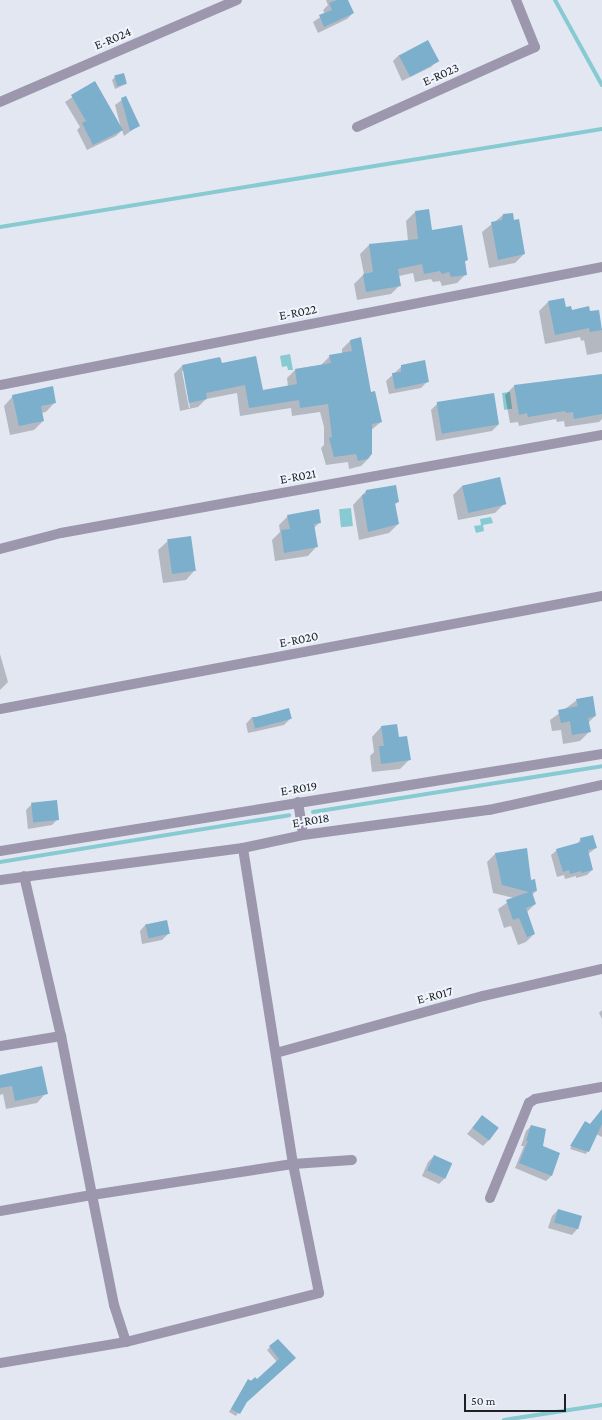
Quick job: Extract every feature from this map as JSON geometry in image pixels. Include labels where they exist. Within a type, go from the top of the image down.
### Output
[{"type":"street","name":"E-R024","points":[[0,102],[237,0]]},
{"type":"street","name":"E-R023","points":[[357,127],[535,47],[516,0]]},
{"type":"street","name":"E-R022","points":[[0,385],[602,267]]},
{"type":"street","name":"E-R021","points":[[0,549],[61,533],[602,435]]},
{"type":"street","name":"E-R020","points":[[0,709],[602,596]]},
{"type":"street","name":"E-R019","points":[[0,851],[602,754]]},
{"type":"street","name":"E-R018","points":[[0,880],[243,848],[303,835],[489,810],[602,785]]},
{"type":"street","points":[[298,802],[303,835]]},
{"type":"street","points":[[0,1363],[126,1342],[320,1293],[293,1164],[243,848]]},
{"type":"street","points":[[24,876],[61,1036],[114,1305],[126,1342]]},
{"type":"street","name":"E-R017","points":[[276,1053],[483,996],[602,969]]},
{"type":"street","points":[[0,1046],[61,1036]]},
{"type":"street","points":[[490,1198],[525,1108],[529,1103],[535,1099],[602,1087]]},
{"type":"street","points":[[0,1211],[92,1195],[293,1164],[352,1160]]},
{"type":"water","points":[[290,354],[293,370],[288,370],[287,366],[282,367],[280,356]]},
{"type":"water","points":[[510,392],[512,409],[504,410],[502,393]]},
{"type":"water","points":[[351,508],[353,526],[341,527],[339,509]]},
{"type":"water","points":[[491,517],[493,523],[483,525],[484,531],[476,533],[474,526],[481,525],[480,519]]},
{"type":"building","points":[[337,0],[348,0],[354,13],[324,27],[319,15],[332,10],[329,3]]},
{"type":"building","points":[[428,40],[439,61],[410,77],[399,55]]},
{"type":"building","points":[[124,73],[127,84],[117,86],[114,76]]},
{"type":"building","points":[[95,81],[123,130],[93,145],[82,123],[86,121],[71,95]]},
{"type":"building","points":[[126,96],[140,126],[130,131],[121,98]]},
{"type":"building","points":[[429,209],[432,230],[462,225],[468,260],[465,261],[467,275],[451,277],[449,272],[442,274],[440,271],[424,274],[422,264],[398,269],[401,286],[366,292],[363,274],[373,272],[369,244],[418,239],[415,211]]},
{"type":"building","points":[[513,213],[514,220],[519,219],[525,254],[498,260],[491,222],[502,220],[503,214]]},
{"type":"building","points":[[564,298],[566,307],[571,306],[572,310],[589,306],[590,311],[599,310],[602,330],[590,332],[589,328],[555,335],[548,301]]},
{"type":"building","points":[[361,337],[371,392],[375,391],[382,422],[372,424],[372,454],[367,459],[358,461],[356,454],[334,457],[329,438],[332,437],[328,404],[300,408],[299,400],[249,408],[245,385],[206,393],[207,399],[189,403],[182,365],[220,357],[222,363],[256,356],[263,390],[297,384],[295,369],[331,363],[329,355],[352,351],[350,340]]},
{"type":"building","points":[[425,360],[429,382],[395,389],[392,373],[401,372],[401,365]]},
{"type":"building","points":[[602,374],[602,414],[574,419],[573,412],[566,413],[565,411],[528,417],[527,413],[519,415],[514,385]]},
{"type":"building","points":[[53,386],[56,403],[41,406],[44,421],[19,426],[12,395]]},
{"type":"building","points":[[494,393],[499,425],[442,434],[437,402]]},
{"type":"building","points":[[500,477],[506,504],[468,513],[462,486]]},
{"type":"building","points":[[396,485],[399,502],[395,503],[399,524],[368,532],[362,495],[366,494],[366,490]]},
{"type":"building","points":[[319,509],[321,523],[314,524],[318,547],[284,553],[281,530],[290,529],[287,515]]},
{"type":"building","points":[[191,536],[196,571],[172,574],[167,539]]},
{"type":"building","points":[[593,696],[596,716],[588,718],[591,732],[572,735],[570,721],[561,723],[558,710],[578,706],[576,699]]},
{"type":"building","points":[[289,708],[292,719],[255,728],[252,718]]},
{"type":"building","points":[[397,724],[399,737],[407,736],[411,760],[381,764],[379,746],[384,746],[381,726]]},
{"type":"building","points":[[57,800],[59,820],[33,823],[31,803]]},
{"type":"building","points":[[593,835],[597,848],[588,850],[593,870],[570,874],[569,870],[563,872],[556,849],[581,842],[580,838]]},
{"type":"building","points":[[527,848],[531,880],[535,879],[537,891],[532,892],[536,904],[526,908],[535,934],[527,937],[519,918],[513,920],[506,900],[529,892],[502,885],[495,853]]},
{"type":"building","points":[[167,920],[170,934],[148,938],[145,925]]},
{"type":"building","points":[[42,1066],[48,1094],[15,1101],[12,1086],[0,1088],[0,1075]]},
{"type":"building","points":[[602,1109],[602,1124],[589,1152],[570,1146],[585,1121],[590,1124]]},
{"type":"building","points":[[482,1115],[499,1128],[489,1140],[472,1128]]},
{"type":"building","points":[[531,1125],[546,1129],[543,1146],[560,1153],[552,1176],[519,1163],[528,1141],[526,1141]]},
{"type":"building","points":[[434,1155],[452,1163],[445,1179],[427,1171]]},
{"type":"building","points":[[558,1209],[582,1216],[578,1229],[554,1222]]},
{"type":"building","points":[[278,1339],[296,1358],[247,1402],[240,1414],[231,1409],[248,1379],[251,1381],[255,1377],[257,1379],[279,1359],[269,1346]]},
{"type":"waterway","points":[[555,0],[602,85]]},
{"type":"waterway","points":[[0,227],[602,129]]},
{"type":"waterway","points":[[313,812],[602,766]]},
{"type":"waterway","points":[[0,862],[289,815]]},
{"type":"waterway","points":[[504,1420],[602,1405]]}]
